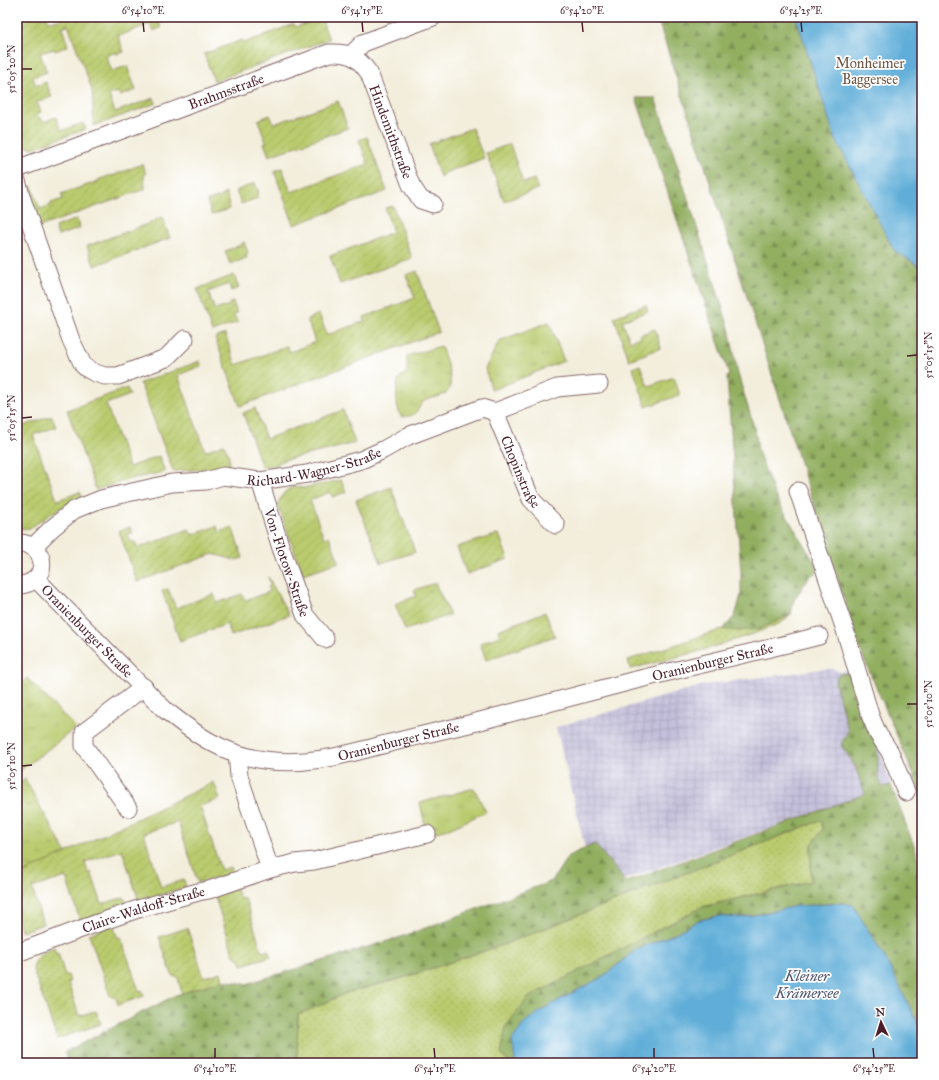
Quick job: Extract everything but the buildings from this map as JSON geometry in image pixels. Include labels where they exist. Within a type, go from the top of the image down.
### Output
[{"type":"street","points":[[351,55],[363,43],[432,17]]},
{"type":"street","name":"Brahmsstraße","points":[[17,168],[329,53],[351,55]]},
{"type":"street","name":"Hindemithstraße","points":[[351,55],[362,62],[369,73],[411,185],[421,200],[433,204]]},
{"type":"street","points":[[17,181],[71,340],[83,365],[86,368],[105,376],[118,376],[166,358],[185,339]]},
{"type":"street","name":"Richard-Wagner-Straße","points":[[33,547],[51,529],[74,510],[101,499],[172,484],[206,481],[223,476],[260,481],[307,474],[360,460],[383,450],[408,436],[482,408],[495,412],[557,388],[599,384]]},
{"type":"street","name":"Chopinstraße","points":[[495,412],[531,499],[556,525]]},
{"type":"street","name":"Von-Flotow-Straße","points":[[260,481],[281,548],[306,615],[325,639]]},
{"type":"street","points":[[798,491],[845,630],[870,715],[878,734],[890,752],[906,792]]},
{"type":"street","points":[[17,543],[28,544],[33,547],[38,551],[42,562],[42,568],[36,579],[24,585],[17,585]]},
{"type":"street","name":"Oranienburger Straße","points":[[36,579],[164,709],[187,728],[208,742],[237,754],[263,760],[308,761],[326,759],[629,682],[819,636]]},
{"type":"street","points":[[128,808],[84,746],[84,732],[144,687]]},
{"type":"street","points":[[237,754],[239,776],[270,869]]},
{"type":"street","name":"Claire-Waldoff-Straße","points":[[17,953],[138,909],[209,890],[270,869],[295,863],[314,861],[427,834]]},
{"type":"shaded area","points":[[822,669],[834,669],[839,672],[856,669],[891,785],[595,890],[556,727],[704,685]]},
{"type":"green space","points":[[17,17],[48,17],[48,21],[60,20],[60,17],[157,17],[161,28],[153,31],[150,24],[118,36],[124,52],[117,54],[116,52],[106,56],[112,71],[127,66],[136,90],[120,96],[118,92],[109,95],[115,112],[154,98],[156,103],[94,126],[92,90],[68,25],[62,27],[68,46],[55,51],[54,49],[40,53],[47,72],[33,77],[36,86],[46,82],[52,97],[37,102],[41,112],[37,114],[39,119],[41,118],[43,122],[56,117],[61,131],[83,123],[86,129],[33,148],[23,145],[17,136]]},
{"type":"green space","points":[[657,17],[796,17],[835,138],[894,250],[922,268],[922,800],[911,768],[861,652]]},
{"type":"green space","points":[[321,18],[329,39],[214,81],[204,54],[242,40],[244,43],[294,24],[296,27]]},
{"type":"green space","points":[[636,98],[655,98],[729,328],[738,374],[756,434],[758,451],[776,498],[819,570],[809,577],[794,600],[791,614],[762,628],[740,631],[723,629],[735,616],[741,595],[741,572],[727,378],[729,374]]},
{"type":"green space","points":[[338,101],[348,128],[269,156],[264,143],[266,142],[258,120],[270,115],[274,124]]},
{"type":"green space","points":[[472,128],[484,158],[447,172],[440,177],[429,144]]},
{"type":"green space","points":[[367,137],[387,191],[294,225],[274,171],[282,168],[291,192],[368,164],[359,140]]},
{"type":"green space","points":[[510,144],[523,183],[534,179],[538,189],[504,201],[486,153]]},
{"type":"green space","points":[[142,164],[146,174],[144,175],[145,189],[39,227],[27,188],[32,186],[40,209],[63,199],[61,194]]},
{"type":"green space","points":[[255,183],[259,193],[256,194],[258,198],[241,204],[236,191]]},
{"type":"green space","points":[[226,193],[230,204],[228,205],[229,209],[212,215],[207,201],[223,196],[223,194]]},
{"type":"green space","points":[[393,206],[412,258],[340,284],[330,256],[393,232],[385,208]]},
{"type":"green space","points":[[162,217],[170,238],[94,266],[87,246],[156,221],[156,219]]},
{"type":"green space","points":[[77,219],[80,228],[58,236],[55,227]]},
{"type":"green space","points":[[244,242],[248,253],[246,254],[247,258],[230,264],[225,251],[241,245]]},
{"type":"green space","points":[[417,271],[439,332],[240,406],[215,338],[225,334],[236,365],[287,346],[290,352],[315,342],[307,319],[319,314],[327,335],[365,321],[364,317],[415,298],[406,275]]},
{"type":"green space","points":[[234,275],[239,288],[231,291],[229,284],[208,292],[215,310],[230,305],[229,303],[233,302],[237,313],[234,315],[238,322],[212,332],[197,289]]},
{"type":"green space","points":[[646,305],[648,311],[622,321],[630,341],[640,337],[639,335],[655,329],[661,348],[629,360],[614,317]]},
{"type":"green space","points":[[549,322],[564,361],[492,390],[485,369],[499,341]]},
{"type":"green space","points":[[441,346],[449,371],[449,390],[443,395],[424,401],[417,411],[410,416],[401,417],[396,398],[398,379],[407,372],[407,356]]},
{"type":"green space","points":[[200,361],[201,366],[178,375],[205,451],[224,444],[229,456],[229,468],[173,471],[140,383]]},
{"type":"green space","points":[[640,365],[648,386],[674,377],[680,395],[646,407],[633,368]]},
{"type":"green space","points":[[127,388],[130,395],[106,404],[129,467],[159,456],[165,472],[130,479],[96,490],[67,410]]},
{"type":"green space","points":[[255,408],[266,439],[343,410],[355,443],[284,460],[276,465],[262,467],[243,413]]},
{"type":"green space","points":[[52,416],[56,427],[33,435],[57,500],[80,492],[82,497],[60,508],[30,528],[17,529],[17,428]]},
{"type":"green space","points":[[341,480],[346,492],[332,497],[330,492],[310,500],[324,538],[329,536],[339,562],[303,574],[278,506],[279,501],[284,493],[290,488],[303,488]]},
{"type":"green space","points":[[391,487],[415,552],[381,563],[356,500]]},
{"type":"green space","points":[[217,526],[219,532],[232,527],[243,558],[235,560],[213,554],[137,582],[119,531],[130,527],[132,533],[128,534],[131,542],[135,542],[138,548],[189,529],[192,535]]},
{"type":"green space","points":[[499,534],[508,559],[467,574],[457,547]]},
{"type":"green space","points":[[268,577],[289,615],[231,636],[227,624],[180,641],[162,591],[168,589],[176,608],[214,594],[217,603],[242,594],[245,600],[269,592],[268,587],[271,585]]},
{"type":"green space","points":[[435,583],[450,615],[405,630],[395,604],[416,596],[414,590]]},
{"type":"green space","points":[[545,612],[555,636],[486,660],[480,643],[500,636],[498,630]]},
{"type":"green space","points":[[791,614],[781,623],[753,634],[697,652],[630,669],[628,660],[723,629],[740,631],[762,628]]},
{"type":"green space","points":[[851,673],[878,750],[878,774],[882,787],[891,785],[922,867],[922,1031],[884,956],[853,905],[843,903],[797,906],[740,918],[719,916],[699,920],[672,935],[637,949],[604,976],[550,1005],[515,1061],[516,1063],[509,1063],[501,1054],[506,1026],[528,998],[702,907],[811,881],[811,846],[823,829],[821,820],[505,944],[403,978],[346,993],[298,1015],[297,1058],[301,1063],[67,1063],[65,1052],[176,995],[223,980],[246,984],[401,937],[552,881],[568,856],[595,844],[626,882],[865,794],[855,766],[841,745],[848,731],[835,682],[839,674]]},
{"type":"green space","points":[[27,678],[76,728],[17,773],[17,688]]},
{"type":"green space","points":[[25,779],[66,853],[17,876],[17,786]]},
{"type":"green space","points":[[214,782],[220,799],[200,806],[221,870],[231,867],[233,873],[198,883],[178,822],[144,833],[161,887],[184,880],[186,887],[139,901],[122,850],[85,862],[88,873],[91,872],[102,904],[124,897],[127,905],[80,921],[66,877],[32,888],[43,924],[22,932],[17,918],[17,876]]},
{"type":"green space","points":[[474,788],[486,812],[449,829],[427,834],[420,803]]},
{"type":"green space","points":[[821,820],[823,829],[811,846],[811,881],[702,907],[501,1054],[509,1063],[301,1063],[297,1058],[298,1015],[346,993],[403,978],[505,944]]},
{"type":"green space","points":[[236,888],[240,899],[245,898],[262,952],[268,950],[271,956],[242,965],[240,959],[234,956],[214,894]]},
{"type":"green space","points":[[113,925],[118,938],[121,937],[139,991],[142,990],[144,996],[118,1005],[116,998],[110,996],[89,934]]},
{"type":"green space","points":[[187,928],[204,977],[221,972],[223,980],[182,993],[178,978],[172,975],[159,937]]},
{"type":"green space","points":[[54,947],[56,954],[58,953],[65,975],[68,975],[70,981],[68,982],[79,1016],[96,1011],[101,1024],[57,1039],[33,970],[37,958]]},
{"type":"water","name":"Monheimer Baggersee","points":[[796,17],[922,17],[922,268],[894,250],[835,138]]},
{"type":"water","name":"Kleiner Krämersee","points":[[843,903],[853,905],[884,956],[922,1031],[922,1063],[516,1063],[515,1061],[512,1040],[525,1022],[550,1005],[604,976],[637,949],[672,935],[699,920],[719,916],[740,918],[797,906]]}]
